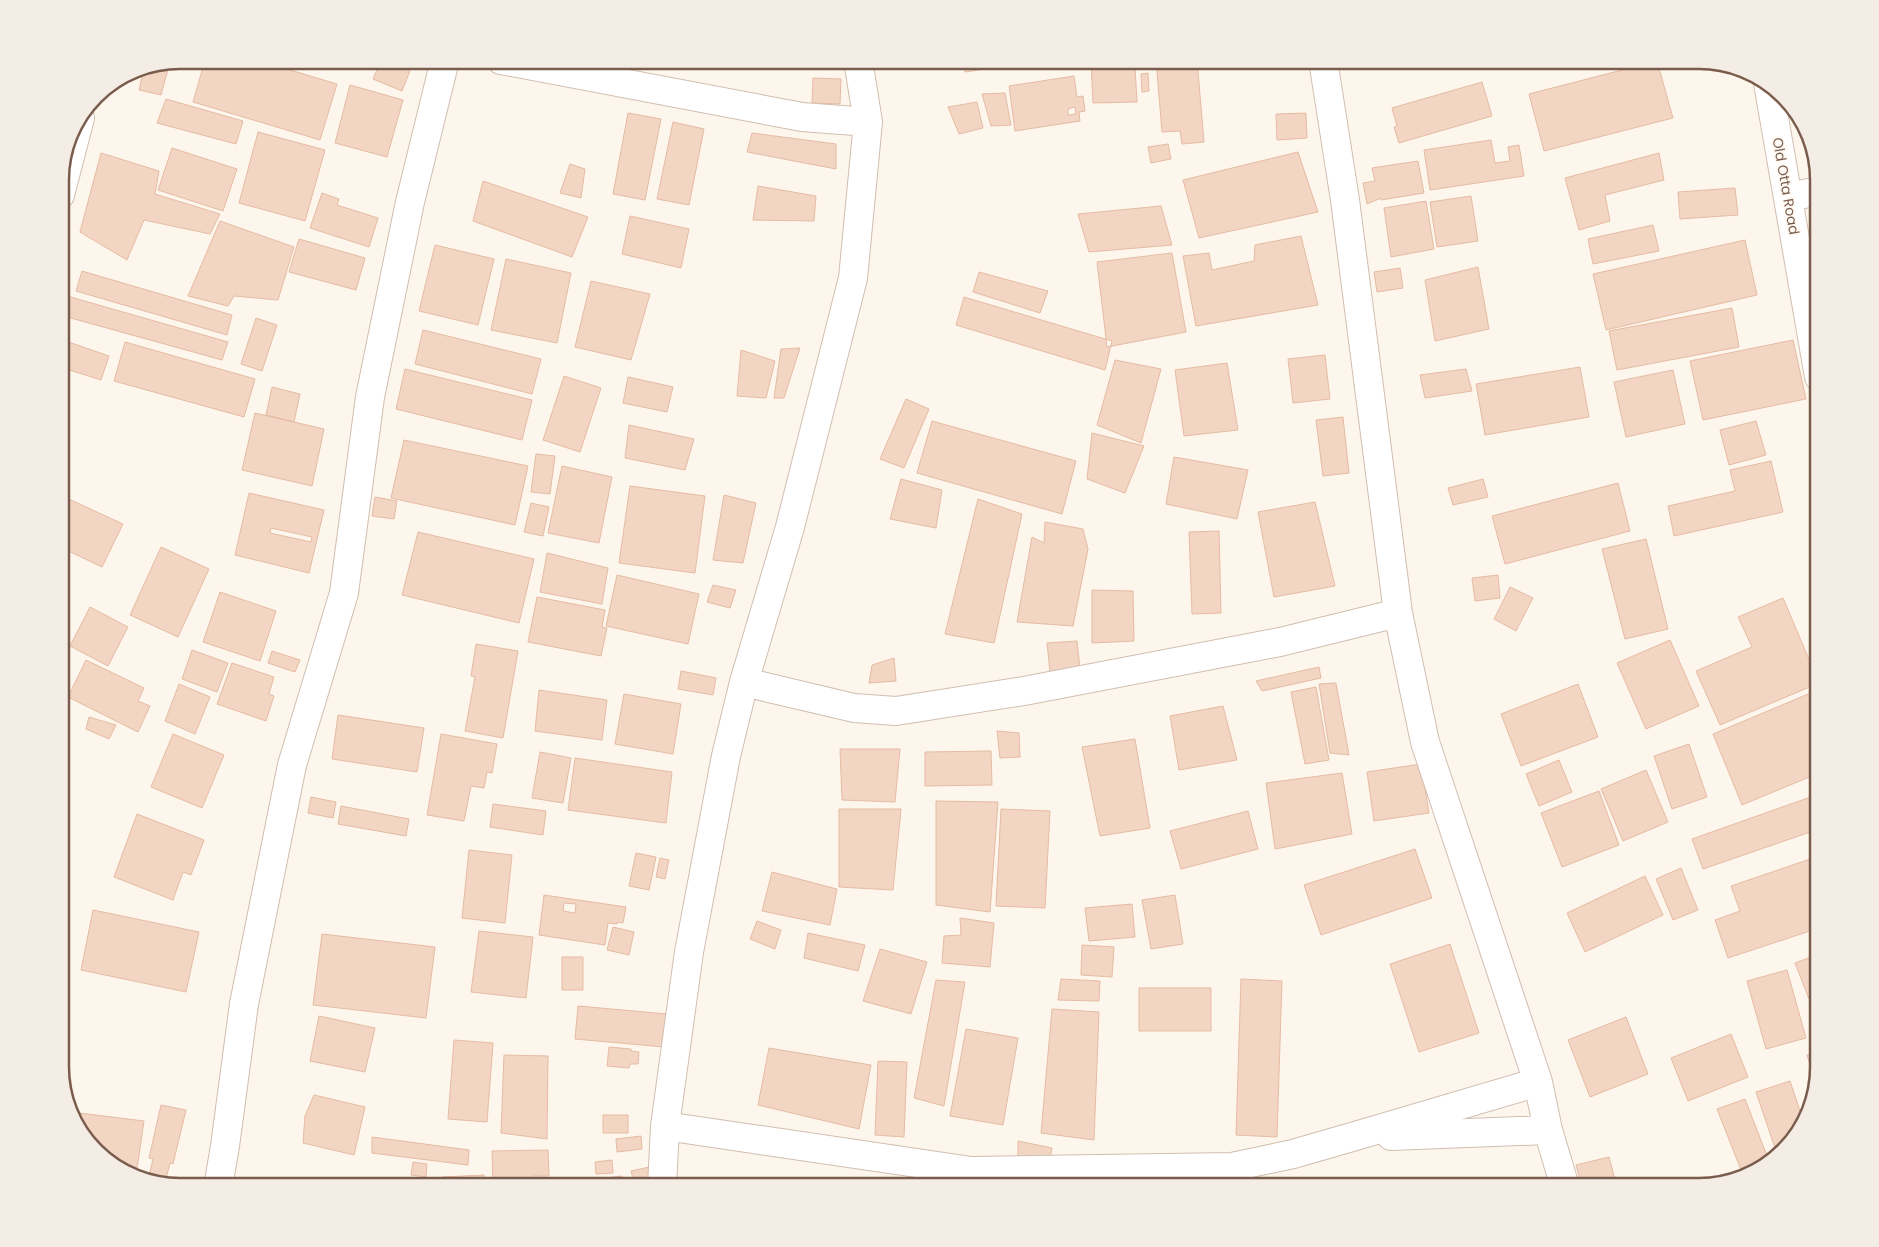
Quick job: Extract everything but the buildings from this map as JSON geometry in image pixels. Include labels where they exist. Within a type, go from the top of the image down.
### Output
[{"type":"street","points":[[220,1178],[244,1004],[292,765],[344,593],[370,397],[410,202],[443,69]]},
{"type":"street","points":[[549,69],[802,117],[868,122]]},
{"type":"street","points":[[662,1178],[665,1126],[689,952],[726,756],[744,682],[790,527],[853,278],[868,122],[859,69]]},
{"type":"street","points":[[1324,69],[1345,200],[1398,613],[1425,742],[1538,1082],[1548,1130],[1562,1178]]},
{"type":"street","name":"Old Otta Road","points":[[1770,94],[1810,325]]},
{"type":"street","points":[[1788,197],[1810,192]]},
{"type":"street","points":[[744,682],[854,708],[896,711],[1024,691],[1270,644],[1398,613]]},
{"type":"street","points":[[665,1126],[971,1171],[1232,1167],[1293,1154],[1538,1082]]},
{"type":"street","points":[[1352,1137],[1548,1130]]}]
